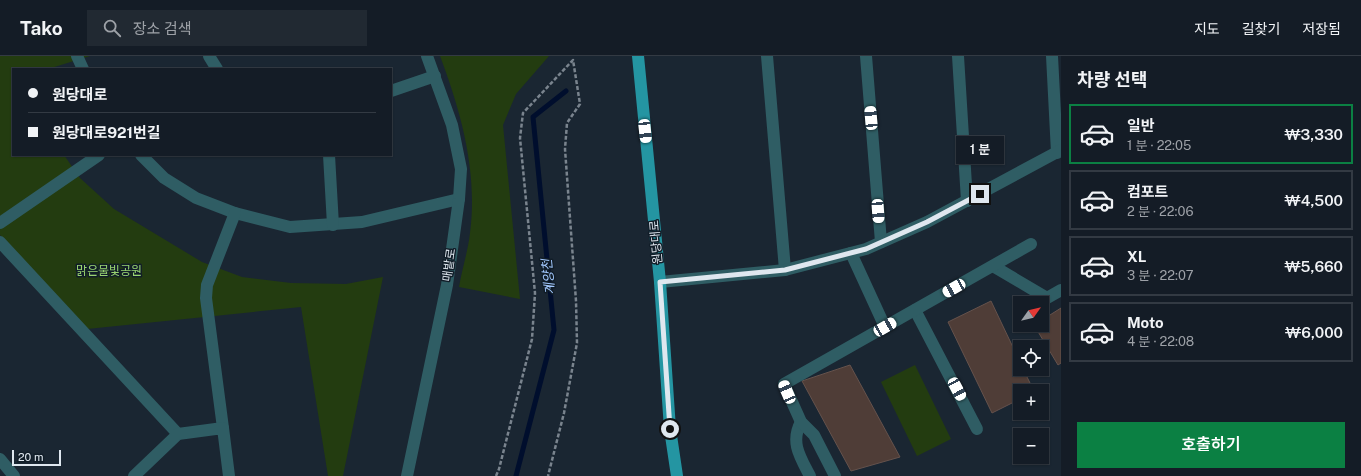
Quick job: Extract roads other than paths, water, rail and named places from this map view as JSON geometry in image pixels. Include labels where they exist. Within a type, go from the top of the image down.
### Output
[{"type":"main road","name":"원당대로","points":[[638,56],[660,282],[670,429],[677,476]]},
{"type":"street","points":[[77,56],[83,68]]},
{"type":"street","points":[[209,56],[217,68]]},
{"type":"street","name":"매밭로","points":[[407,476],[447,286],[459,200],[460,169],[452,125],[427,56]]},
{"type":"street","points":[[768,56],[785,270]]},
{"type":"street","points":[[866,56],[881,242]]},
{"type":"street","points":[[958,56],[967,201]]},
{"type":"street","points":[[660,282],[785,270],[851,253],[927,222],[1059,151],[1052,56]]},
{"type":"street","points":[[392,91],[435,76]]},
{"type":"street","points":[[0,223],[98,156]]},
{"type":"street","points":[[142,156],[164,178],[196,198],[234,213],[290,228],[362,222],[459,200]]},
{"type":"street","points":[[329,156],[333,225]]},
{"type":"street","points":[[229,476],[206,298],[207,285],[234,213]]},
{"type":"street","points":[[0,242],[178,434]]},
{"type":"street","points":[[835,476],[814,435],[801,422],[784,384],[1031,244]]},
{"type":"street","points":[[851,253],[885,327]]},
{"type":"street","points":[[993,266],[1047,298],[1061,290]]},
{"type":"street","points":[[915,310],[977,429]]},
{"type":"street","points":[[801,422],[796,432],[795,444],[810,476]]},
{"type":"street","points":[[134,476],[178,434],[223,428]]},
{"type":"street","points":[[0,459],[14,476]]},
{"type":"waterway","name":"계양천","points":[[516,476],[554,330],[533,117],[566,91]]},
{"type":"park label","name":"맑은물빛공원","points":[[109,271]]}]
